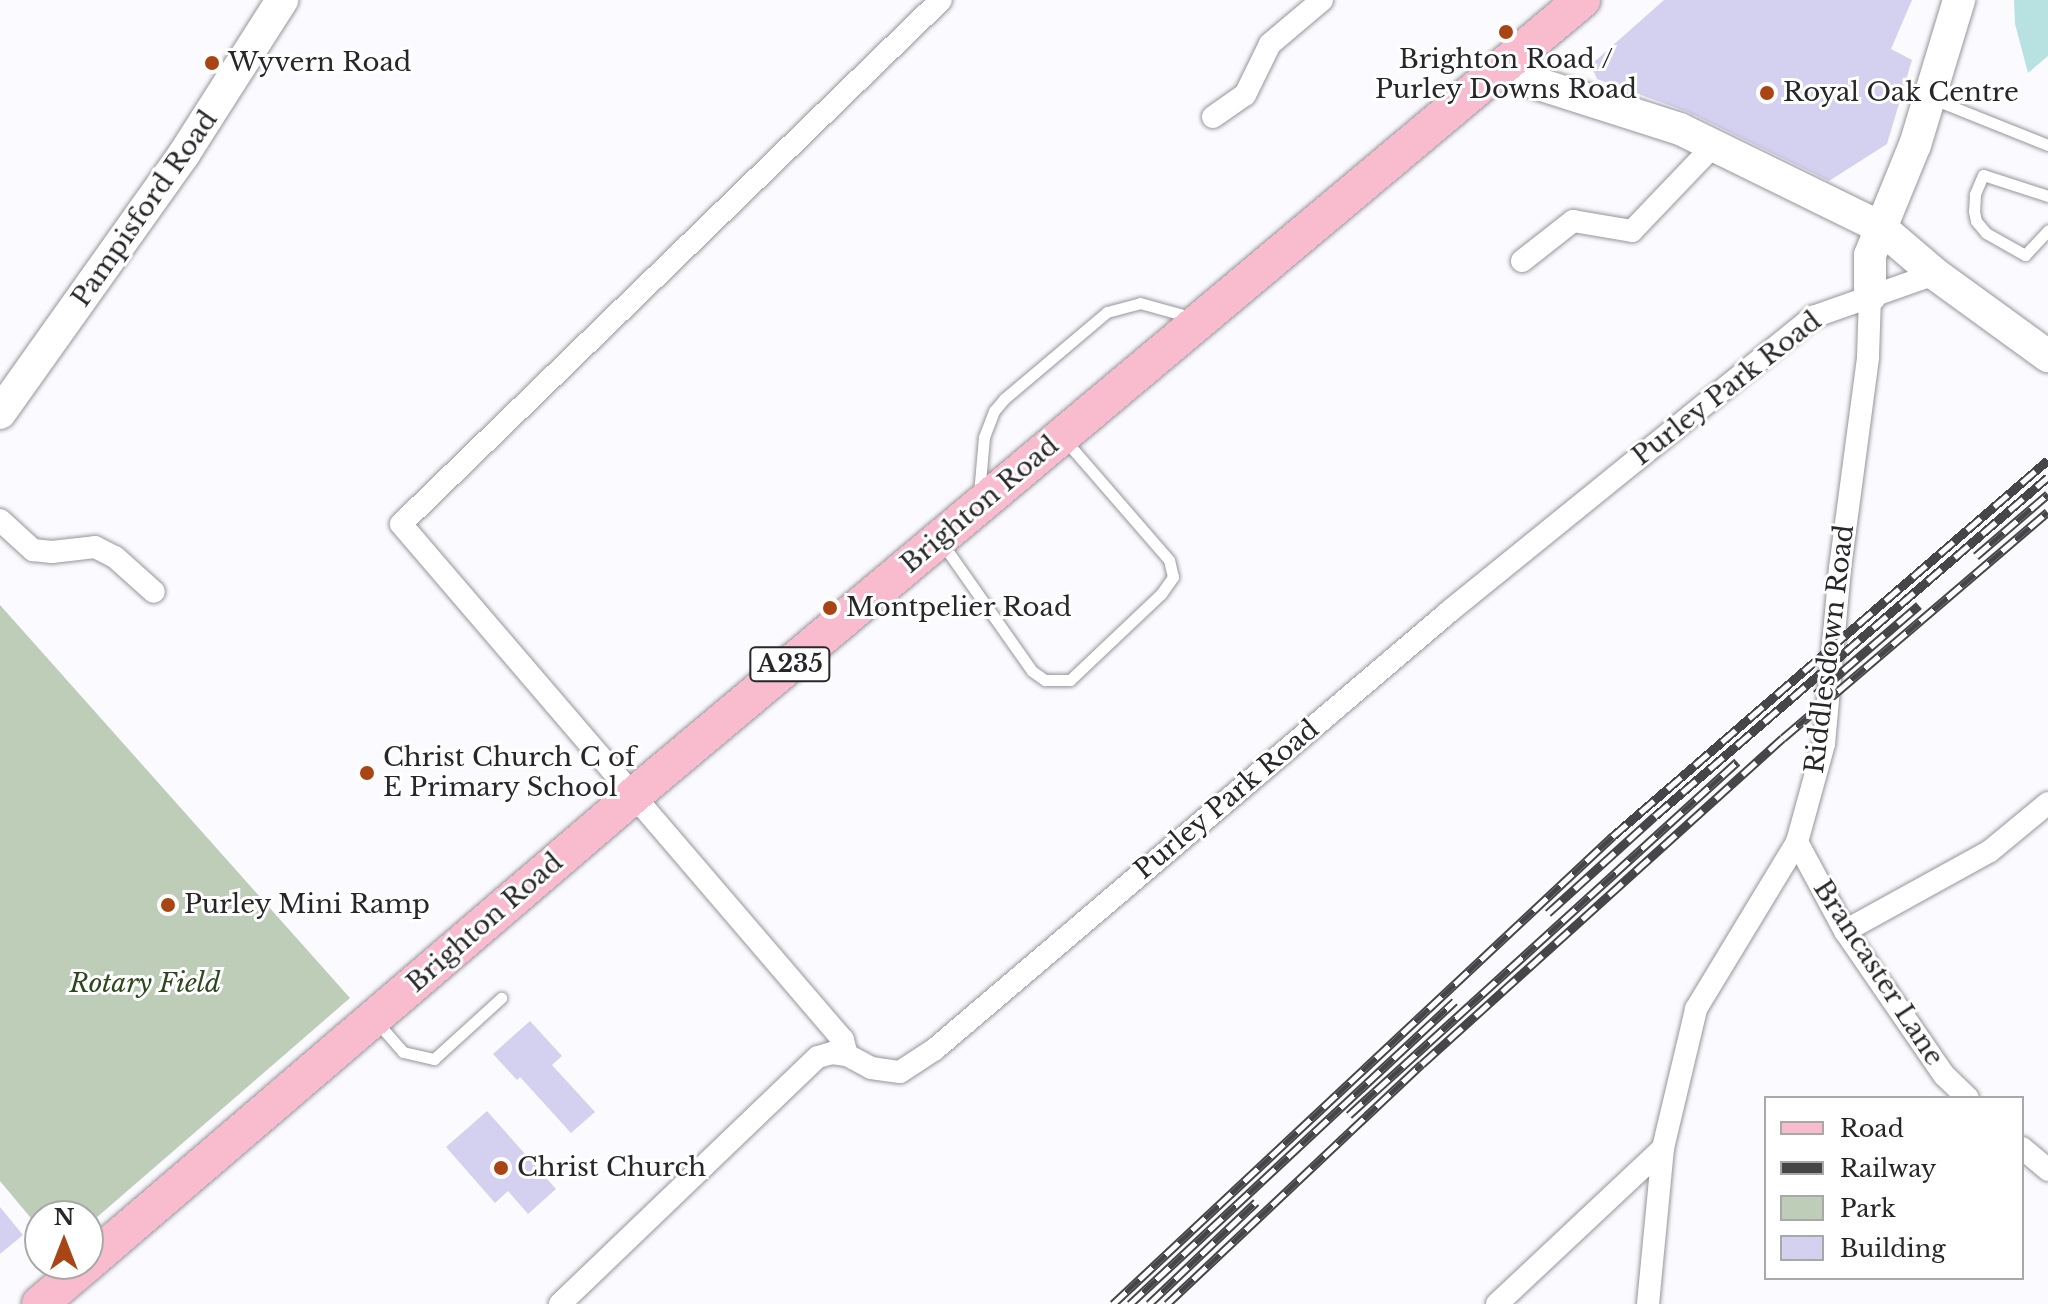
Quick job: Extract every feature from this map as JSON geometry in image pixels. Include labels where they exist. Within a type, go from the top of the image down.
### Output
[{"type":"main road","name":"Brighton Road","points":[[104,1250],[633,796],[1582,0]]},
{"type":"main road","name":"Brighton Road","points":[[40,1304],[69,1280]]},
{"type":"street","name":"Pampisford Road","points":[[0,413],[184,154],[282,0]]},
{"type":"street","points":[[560,1304],[802,1069],[818,1057],[832,1053],[847,1055],[843,1040],[401,524],[941,0]]},
{"type":"street","points":[[1213,117],[1245,95],[1270,44],[1322,0]]},
{"type":"street","name":"Riddlesdown Road","points":[[1648,1304],[1663,1148],[1696,1009],[1797,842],[1824,744],[1840,568],[1868,357],[1870,255],[1915,145],[1959,0]]},
{"type":"street","points":[[1498,71],[1680,129],[1880,227],[1935,274],[2046,351]]},
{"type":"street","points":[[1522,261],[1573,221],[1632,231],[1715,144]]},
{"type":"street","points":[[1870,296],[1935,274]]},
{"type":"street","name":"Purley Park Road","points":[[847,1055],[871,1068],[900,1072],[935,1049],[1451,610],[1813,317],[1870,296]]},
{"type":"street","points":[[0,520],[33,550],[52,552],[95,547],[115,557],[154,592]]},
{"type":"street","points":[[1845,931],[1990,851],[2048,803]]},
{"type":"street","name":"Brancaster Lane","points":[[1797,842],[1845,931],[1944,1075],[1966,1096]]},
{"type":"street","points":[[1497,1304],[1663,1148]]},
{"type":"street","points":[[2024,1150],[2048,1170]]},
{"type":"lane","points":[[1928,97],[2048,145]]},
{"type":"lane","points":[[2048,196],[1983,175],[1975,194],[1974,211],[1976,221],[1986,233],[2025,255],[2048,230]]},
{"type":"lane","points":[[978,507],[984,437],[994,411],[1107,312],[1123,305],[1140,303],[1200,320]]},
{"type":"lane","points":[[939,539],[1032,671],[1045,680],[1070,680],[1161,594],[1173,577],[1169,560],[1062,436]]},
{"type":"lane","points":[[373,1018],[403,1052],[434,1059],[501,998]]},
{"type":"green space","name":"Rotary Field","points":[[0,605],[350,998],[104,1211],[104,1200],[24,1200],[24,1210],[0,1181]]},
{"type":"water","points":[[2014,0],[2048,0],[2048,56],[2028,73],[2015,24]]},
{"type":"building","name":"Royal Oak Centre","points":[[1664,0],[1912,0],[1891,49],[1912,60],[1887,144],[1829,181],[1688,112],[1597,79],[1592,68],[1594,62]]},
{"type":"building","points":[[530,1021],[562,1056],[552,1065],[595,1112],[571,1133],[520,1077],[517,1080],[493,1054]]},
{"type":"building","name":"Christ Church","points":[[487,1111],[556,1189],[528,1214],[508,1191],[495,1203],[446,1147]]},
{"type":"building","points":[[0,1207],[23,1235],[0,1254]]},
{"type":"railway","points":[[1113,1304],[1613,836],[2048,460]]},
{"type":"railway","points":[[1548,913],[1655,816],[2048,477]]},
{"type":"railway","points":[[1976,556],[2048,494]]},
{"type":"railway","points":[[1167,1304],[1422,1064],[1783,738],[2048,512]]},
{"type":"railway","points":[[1816,694],[1919,605]]},
{"type":"railway","points":[[1349,1115],[1737,762]]},
{"type":"railway","points":[[1130,1304],[1455,1001]]},
{"type":"railway","points":[[1149,1304],[1256,1202]]},
{"type":"place","name":"Brighton Road / Purley Downs Road","points":[[1506,32]]},
{"type":"place","name":"Wyvern Road","points":[[212,63]]},
{"type":"place","name":"Royal Oak Centre","points":[[1767,93]]},
{"type":"place","name":"Montpelier Road","points":[[830,608]]},
{"type":"place","name":"Christ Church C of E Primary School","points":[[367,773]]},
{"type":"place","name":"Purley Mini Ramp","points":[[168,905]]},
{"type":"place","name":"Christ Church","points":[[501,1168]]}]
